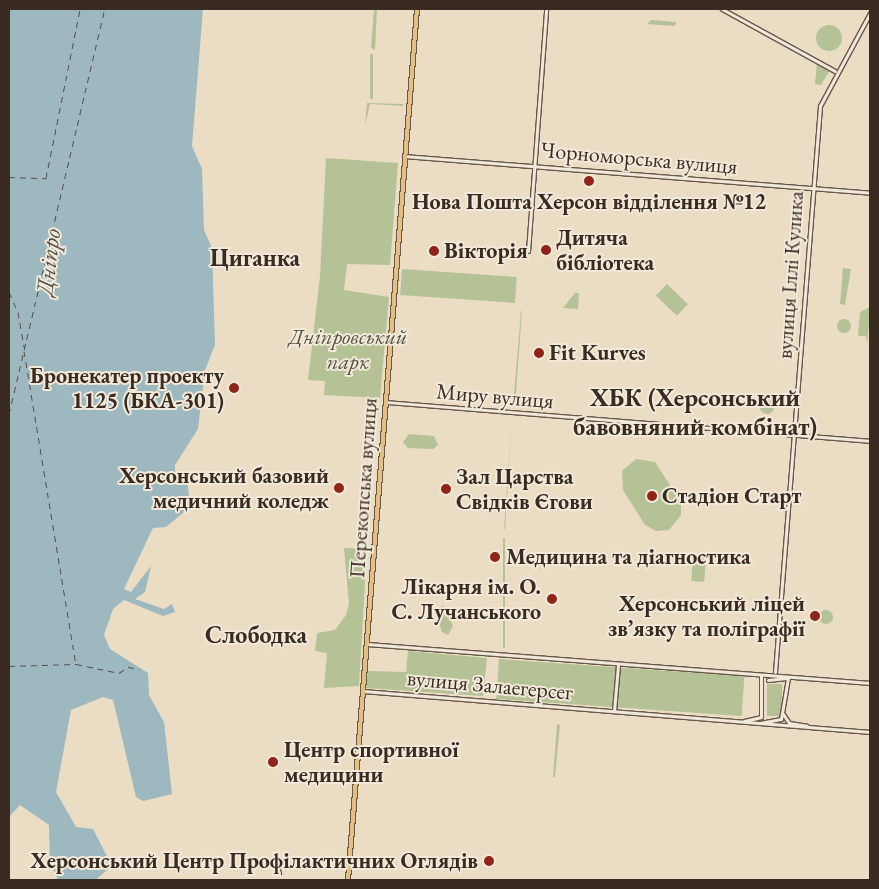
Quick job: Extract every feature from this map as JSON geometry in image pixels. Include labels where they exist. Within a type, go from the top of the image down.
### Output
[{"type":"main road","name":"Перекопська вулиця","points":[[348,880],[417,9]]},
{"type":"street","points":[[528,251],[536,166],[546,9]]},
{"type":"street","points":[[722,9],[836,72]]},
{"type":"street","name":"вулиця Іллі Кулика","points":[[775,672],[820,106],[836,72],[870,13]]},
{"type":"street","name":"Чорноморська вулиця","points":[[405,156],[870,193]]},
{"type":"street","name":"Миру вулиця","points":[[386,402],[870,441]]},
{"type":"street","name":"вулиця Залаегерсег","points":[[367,644],[771,676],[780,679]]},
{"type":"street","points":[[614,712],[618,665]]},
{"type":"street","points":[[743,721],[758,720],[762,713],[765,685],[775,672],[785,686]]},
{"type":"street","points":[[761,676],[765,685]]},
{"type":"street","points":[[768,680],[788,678],[870,683]]},
{"type":"street","points":[[759,723],[765,720],[778,721],[783,712],[785,686],[788,678]]},
{"type":"street","name":"вулиця Залаегерсег","points":[[363,691],[807,726]]},
{"type":"street","points":[[783,712],[789,723],[870,732]]},
{"type":"street","points":[[762,713],[769,724]]},
{"type":"green space","points":[[374,9],[377,9],[375,50],[371,48]]},
{"type":"green space","points":[[651,20],[676,22],[675,26],[647,24]]},
{"type":"green space","points":[[829,25],[838,29],[842,38],[838,47],[829,51],[820,47],[816,38],[820,29]]},
{"type":"green space","points":[[370,54],[373,54],[373,99],[370,99]]},
{"type":"green space","points":[[817,62],[830,70],[821,85],[815,84]]},
{"type":"green space","points":[[367,103],[403,104],[403,106],[370,104],[365,125]]},
{"type":"green space","name":"Дніпровський парк","points":[[326,158],[398,163],[390,265],[347,264],[344,290],[389,297],[380,398],[324,395],[325,381],[308,380],[320,276]]},
{"type":"green space","points":[[843,268],[851,269],[845,305],[840,304]]},
{"type":"green space","points":[[402,269],[517,277],[515,303],[400,295]]},
{"type":"green space","points":[[667,284],[688,304],[677,316],[656,296]]},
{"type":"green space","points":[[575,293],[579,293],[578,309],[563,308]]},
{"type":"green space","points":[[870,307],[867,344],[866,336],[858,336],[860,312]]},
{"type":"green space","points":[[521,311],[515,406],[513,406]]},
{"type":"green space","points":[[844,319],[849,321],[851,326],[849,331],[844,333],[839,331],[837,326],[839,321]]},
{"type":"green space","points":[[767,400],[772,402],[774,407],[772,412],[767,414],[762,412],[760,407],[762,402]]},
{"type":"green space","points":[[512,421],[505,529],[504,529]]},
{"type":"green space","points":[[409,434],[434,436],[438,445],[433,449],[408,448],[403,442]]},
{"type":"green space","name":"Стадіон Старт","points":[[636,459],[655,462],[681,502],[681,515],[669,530],[656,531],[645,525],[623,490],[622,471]]},
{"type":"green space","points":[[503,538],[505,538],[505,648],[503,648]]},
{"type":"green space","points":[[344,548],[367,549],[359,686],[324,688],[327,653],[315,651],[317,633],[335,630],[346,615],[349,603]]},
{"type":"green space","points":[[693,556],[706,557],[704,582],[691,581]]},
{"type":"green space","points":[[443,605],[453,626],[448,635],[442,632],[436,613]]},
{"type":"green space","points":[[823,610],[829,610],[833,617],[829,624],[823,624],[819,620],[819,614]]},
{"type":"green space","points":[[408,651],[487,658],[483,696],[366,688],[368,671],[406,672]]},
{"type":"green space","points":[[499,659],[744,676],[742,716],[496,699]]},
{"type":"green space","points":[[767,684],[782,684],[782,716],[767,716]]},
{"type":"green space","points":[[557,724],[560,725],[555,777],[553,777]]},
{"type":"water","name":"Дніпро","points":[[9,9],[203,9],[192,146],[202,169],[204,230],[212,248],[215,345],[205,370],[198,429],[175,465],[175,471],[187,478],[190,507],[166,527],[153,528],[124,589],[131,592],[151,566],[145,592],[135,599],[164,609],[172,604],[175,612],[163,616],[124,600],[113,609],[104,635],[110,649],[148,673],[149,695],[164,722],[172,794],[143,801],[136,797],[113,700],[103,697],[71,710],[56,792],[76,827],[93,829],[112,866],[95,880],[58,880],[50,863],[49,825],[20,805],[9,817]]},
{"type":"ferry route","points":[[9,177],[46,178],[80,9]]},
{"type":"ferry route","points":[[9,414],[105,9]]},
{"type":"ferry route","points":[[9,292],[18,312],[24,347]]},
{"type":"ferry route","points":[[24,351],[76,664]]},
{"type":"ferry route","points":[[9,666],[76,664],[119,673],[128,667],[140,669]]},
{"type":"railway","points":[[280,866],[283,880]]},
{"type":"place","name":"Нова Пошта Херсон відділення №12","points":[[589,181]]},
{"type":"place","name":"Дитяча бібліотека","points":[[546,250]]},
{"type":"place","name":"Вікторія","points":[[434,251]]},
{"type":"place","name":"Fit Kurves","points":[[539,353]]},
{"type":"place","name":"Бронекатер проекту 1125 (БКА-301)","points":[[234,388]]},
{"type":"place","name":"Херсонський базовий медичний коледж","points":[[339,488]]},
{"type":"place","name":"Зал Царства Свідків Єгови","points":[[446,489]]},
{"type":"place","name":"Стадіон Старт","points":[[652,496]]},
{"type":"place","name":"Медицина та діагностика","points":[[495,557]]},
{"type":"place","name":"Лікарня ім. О. С. Лучанського","points":[[552,599]]},
{"type":"place","name":"Херсонський ліцей зв’язку та поліграфії","points":[[815,616]]},
{"type":"place","name":"Центр спортивної медицини","points":[[273,762]]},
{"type":"place","name":"Херсонський Центр Профілактичних Оглядів","points":[[489,861]]},
{"type":"district","name":"Циганка","points":[[255,258]]},
{"type":"district","name":"ХБК (Херсонський бавовняний комбінат)","points":[[695,412]]},
{"type":"district","name":"Слободка","points":[[256,635]]}]
